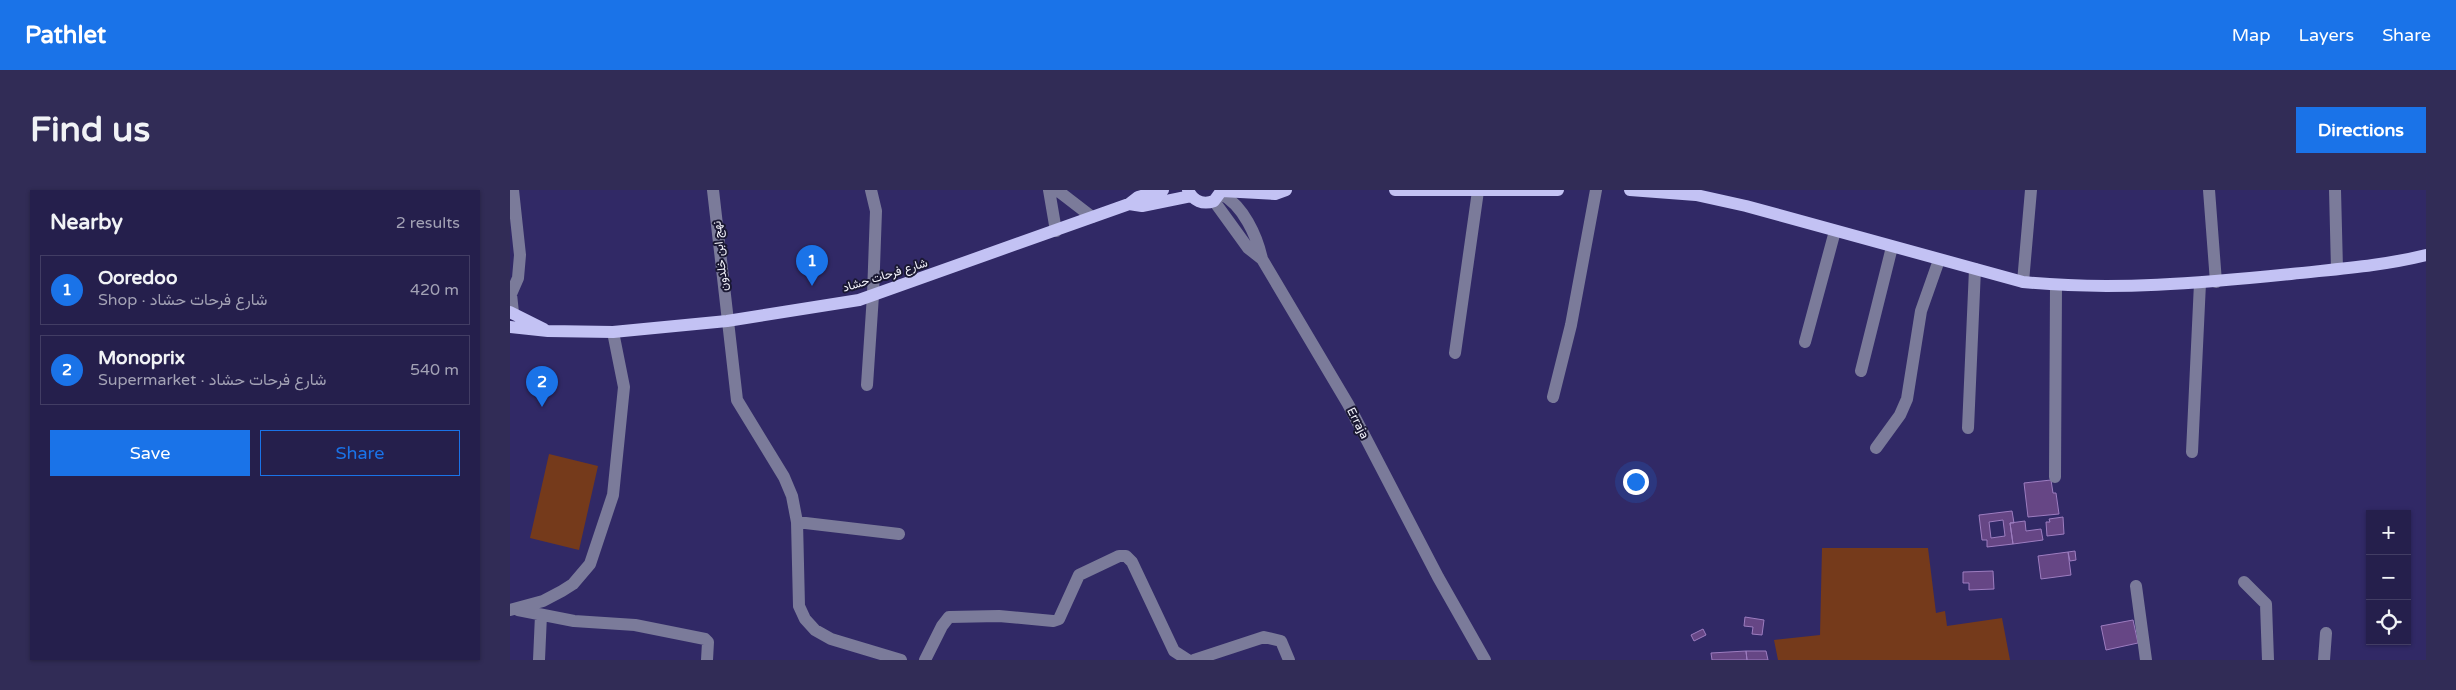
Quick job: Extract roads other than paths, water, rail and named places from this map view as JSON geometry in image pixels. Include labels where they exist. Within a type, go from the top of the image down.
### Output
[{"type":"main road","name":"شارع فرحات حشاد","points":[[510,327],[548,331],[612,332],[727,321],[859,300],[1092,218],[1129,204],[1138,197],[1163,190]]},
{"type":"main road","points":[[1190,193],[1199,202],[1220,194],[1275,194],[1286,190]]},
{"type":"main road","points":[[1395,190],[1558,190]]},
{"type":"main road","points":[[1630,190],[1696,193],[2023,282],[2056,285],[2216,282],[2377,265],[2426,255]]},
{"type":"main road","name":"شارع فرحات حشاد","points":[[1129,204],[1142,206],[1190,193]]},
{"type":"main road","name":"شارع فرحات حشاد","points":[[511,312],[548,331]]},
{"type":"street","points":[[511,312],[511,290],[518,278],[520,255],[513,190]]},
{"type":"street","name":"نهج ابن خلدون","points":[[712,190],[737,400],[784,477],[792,496],[797,522],[799,606],[805,619],[815,630],[832,638],[901,660]]},
{"type":"street","points":[[867,385],[876,211],[871,190]]},
{"type":"street","points":[[1049,190],[1056,231]]},
{"type":"street","points":[[1058,190],[1092,218]]},
{"type":"street","points":[[1554,397],[1571,325],[1596,190]]},
{"type":"street","points":[[2023,282],[2031,190]]},
{"type":"street","points":[[2209,190],[2216,282]]},
{"type":"street","points":[[2335,190],[2337,269]]},
{"type":"street","points":[[1455,353],[1478,191]]},
{"type":"street","name":"Erraja","points":[[1220,194],[1248,248],[1262,259],[1348,404],[1438,577],[1485,660]]},
{"type":"street","points":[[1805,342],[1835,231]]},
{"type":"street","points":[[1861,371],[1892,247]]},
{"type":"street","points":[[1876,448],[1900,415],[1907,399],[1921,311],[1939,260]]},
{"type":"street","points":[[1968,428],[1975,269]]},
{"type":"street","points":[[2192,452],[2200,283]]},
{"type":"street","points":[[2055,478],[2056,285]]},
{"type":"street","points":[[513,610],[542,601],[573,584],[590,564],[613,495],[624,387],[612,332]]},
{"type":"street","points":[[797,522],[899,534]]},
{"type":"street","points":[[925,660],[942,626],[949,618],[999,616],[1053,621],[1059,619],[1078,575],[1119,556],[1126,556],[1132,562],[1174,651],[1188,660]]},
{"type":"street","points":[[2244,582],[2266,604],[2268,614],[2268,660]]},
{"type":"street","points":[[2136,586],[2146,660]]},
{"type":"street","points":[[513,610],[574,622],[635,626],[705,639],[708,642],[707,660]]},
{"type":"street","points":[[539,660],[542,615]]},
{"type":"street","points":[[2324,660],[2326,633]]},
{"type":"street","points":[[1194,660],[1264,637],[1281,642],[1289,660]]},
{"type":"place","name":"Ooredoo","points":[[812,286]]},
{"type":"place","name":"Monoprix","points":[[542,407]]}]
